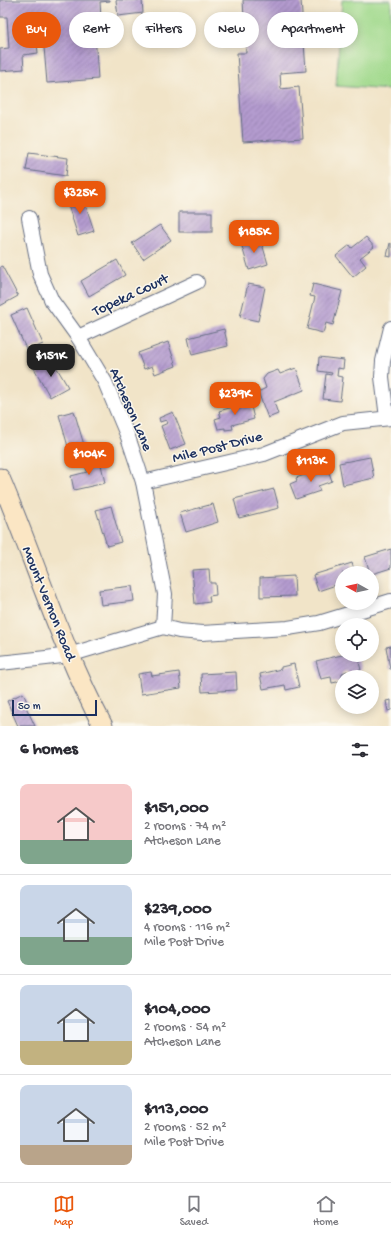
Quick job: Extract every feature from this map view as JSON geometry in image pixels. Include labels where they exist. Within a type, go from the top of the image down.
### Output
[{"type":"street","name":"Atcheson Lane","points":[[29,218],[40,274],[52,301],[78,337],[104,382],[128,437],[143,482],[165,594],[163,627]]},
{"type":"street","name":"Topeka Court","points":[[78,337],[197,282]]},
{"type":"street","points":[[389,418],[383,393],[382,377],[383,361],[391,328]]},
{"type":"street","name":"Mile Post Drive","points":[[143,482],[264,454],[343,423],[389,418]]},
{"type":"street","name":"Mount Vernon Road","points":[[0,478],[70,655],[103,726]]},
{"type":"street","points":[[0,663],[70,655],[163,627],[179,631],[202,632],[288,628],[318,623],[391,601]]},
{"type":"green space","points":[[342,0],[391,0],[390,90],[336,86],[339,48],[358,48],[358,12],[341,12]]},
{"type":"building","points":[[0,0],[110,0],[100,2],[101,12],[69,12],[69,48],[96,48],[98,79],[47,83],[44,48],[61,48],[61,12],[12,12],[12,48],[37,48],[38,53],[23,55],[24,69],[0,71],[0,49],[9,48],[7,17],[0,17]]},
{"type":"building","points":[[116,0],[142,0],[143,12],[132,12],[132,14],[124,15],[124,12],[118,12]]},
{"type":"building","points":[[243,0],[301,0],[302,12],[267,12],[267,48],[304,48],[306,71],[280,73],[281,89],[299,87],[303,138],[243,142],[237,53],[246,53],[246,48],[259,48],[259,12],[244,12]]},
{"type":"building","points":[[29,153],[68,158],[66,176],[26,170]]},
{"type":"building","points":[[82,194],[94,231],[78,236],[66,199]]},
{"type":"building","points":[[179,212],[212,212],[212,232],[179,232]]},
{"type":"building","points":[[160,225],[171,240],[143,259],[132,243]]},
{"type":"building","points":[[260,237],[268,264],[249,270],[241,243]]},
{"type":"building","points":[[366,237],[374,247],[360,258],[366,266],[353,277],[336,256],[350,245],[352,248]]},
{"type":"building","points":[[391,243],[391,257],[387,256]]},
{"type":"building","points":[[117,260],[125,275],[89,296],[81,281]]},
{"type":"building","points":[[2,266],[18,296],[0,306],[0,267]]},
{"type":"building","points":[[248,284],[265,287],[258,321],[240,317]]},
{"type":"building","points":[[313,284],[342,291],[333,325],[326,323],[323,333],[307,329],[315,297],[310,296]]},
{"type":"building","points":[[27,308],[43,344],[27,351],[11,315]]},
{"type":"building","points":[[224,329],[228,346],[192,355],[188,338]]},
{"type":"building","points":[[168,342],[176,366],[155,374],[152,366],[144,369],[138,353]]},
{"type":"building","points":[[319,357],[344,360],[343,369],[338,368],[337,376],[343,377],[340,401],[323,399],[326,374],[331,375],[332,373],[318,371]]},
{"type":"building","points":[[51,358],[68,387],[50,397],[34,368]]},
{"type":"building","points":[[296,368],[304,390],[274,402],[278,414],[268,418],[258,392],[266,388],[263,379],[267,374],[278,370],[280,374]]},
{"type":"building","points":[[250,402],[254,419],[232,425],[233,429],[218,429],[215,419],[221,417],[219,411]]},
{"type":"building","points":[[74,411],[84,445],[69,450],[59,415]]},
{"type":"building","points":[[173,412],[186,444],[170,450],[161,426],[168,423],[166,420],[160,422],[159,418]]},
{"type":"building","points":[[370,457],[374,478],[343,485],[339,463]]},
{"type":"building","points":[[100,460],[105,483],[74,490],[71,476],[87,472],[85,463]]},
{"type":"building","points":[[327,467],[332,481],[318,486],[320,491],[296,499],[290,484],[297,481],[296,478]]},
{"type":"building","points":[[274,489],[279,508],[239,518],[234,499]]},
{"type":"building","points":[[213,504],[218,522],[186,532],[180,513]]},
{"type":"building","points":[[111,506],[121,542],[107,546],[96,510]]},
{"type":"building","points":[[391,549],[391,568],[379,572],[379,566],[368,566],[365,557]]},
{"type":"building","points":[[352,563],[353,566],[342,566]]},
{"type":"building","points":[[335,568],[335,585],[318,591],[313,575]]},
{"type":"building","points":[[209,569],[210,583],[215,583],[216,595],[209,596],[210,602],[195,604],[192,570]]},
{"type":"building","points":[[294,576],[295,596],[260,597],[260,578]]},
{"type":"building","points":[[132,586],[134,601],[101,605],[99,590]]},
{"type":"building","points":[[391,646],[391,669],[390,669],[386,647]]},
{"type":"building","points":[[335,657],[335,662],[359,662],[361,670],[335,670],[335,682],[332,683],[331,677],[321,679],[316,661]]},
{"type":"building","points":[[294,664],[299,687],[286,690],[285,685],[263,689],[260,674]]},
{"type":"building","points":[[151,672],[152,676],[179,672],[181,688],[141,694],[138,674]]},
{"type":"building","points":[[236,672],[237,690],[202,692],[201,674]]},
{"type":"building","points":[[23,693],[29,706],[26,707],[35,726],[18,726],[7,701]]},
{"type":"building","points":[[391,700],[391,710],[388,711],[386,701]]}]
